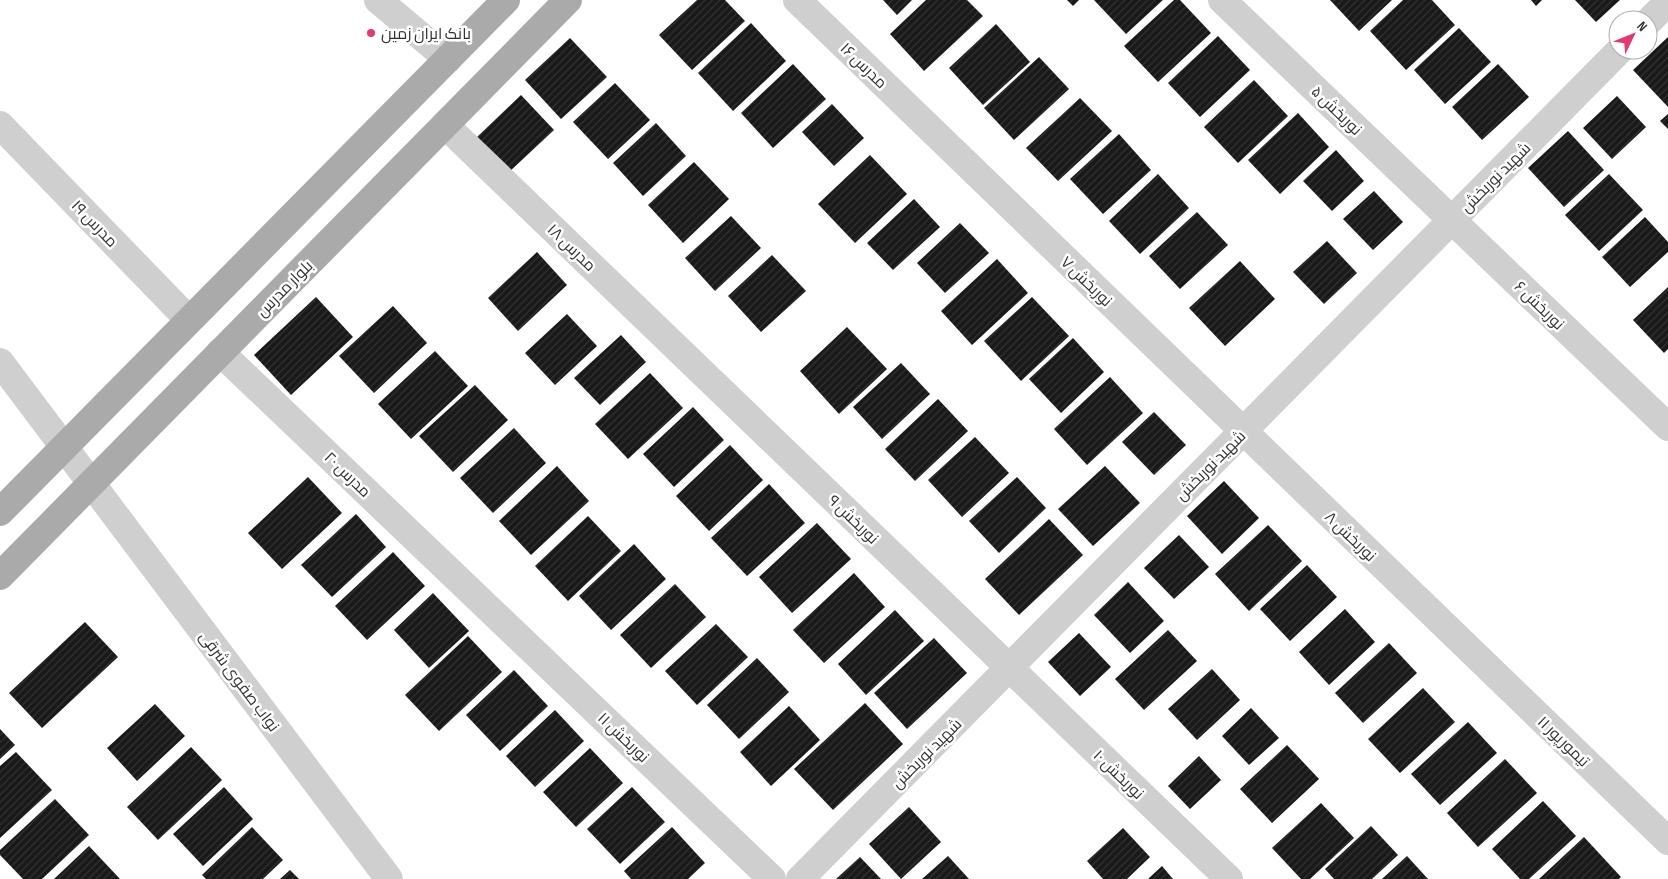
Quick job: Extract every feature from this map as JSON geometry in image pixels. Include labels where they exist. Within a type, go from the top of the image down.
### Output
[{"type":"main road","points":[[0,512],[506,0]]},
{"type":"main road","name":"بلوار مدرس","points":[[0,576],[568,0]]},
{"type":"street","points":[[378,0],[448,59]]},
{"type":"street","name":"مدرس ۱۶","points":[[796,0],[931,130]]},
{"type":"street","name":"نوربخش ۵","points":[[1222,0],[1452,220]]},
{"type":"street","points":[[1658,12],[1668,2]]},
{"type":"street","name":"شهید نوربخش","points":[[800,879],[1610,60]]},
{"type":"street","name":"مدرس ۱۹","points":[[0,125],[189,320]]},
{"type":"street","name":"مدرس ۱۸","points":[[445,125],[699,369]]},
{"type":"street","name":"نوربخش ۷","points":[[931,130],[1243,432]]},
{"type":"street","name":"نوربخش ۶","points":[[1452,220],[1668,427]]},
{"type":"street","name":"مدرس ۲۰","points":[[220,352],[476,596]]},
{"type":"street","name":"نواب صفوی شرقی","points":[[0,362],[389,879]]},
{"type":"street","name":"نوربخش ۹","points":[[699,369],[1009,668]]},
{"type":"street","name":"نوربخش ۸","points":[[1243,432],[1460,640]]},
{"type":"street","name":"نوربخش ۱۱","points":[[476,596],[772,879]]},
{"type":"street","name":"تیمورپور ۱۱","points":[[1460,640],[1668,841]]},
{"type":"street","name":"نوربخش ۱۰","points":[[1009,668],[1229,879]]},
{"type":"building","points":[[697,0],[725,0],[745,21],[692,70],[659,35]]},
{"type":"building","points":[[883,0],[912,0],[897,15]]},
{"type":"building","points":[[926,0],[967,0],[983,16],[924,71],[890,34]]},
{"type":"building","points":[[1067,0],[1079,0],[1073,6]]},
{"type":"building","points":[[1094,0],[1163,0],[1126,34]]},
{"type":"building","points":[[1174,0],[1180,0],[1211,33],[1158,82],[1124,46]]},
{"type":"building","points":[[1330,0],[1392,0],[1359,31]]},
{"type":"building","points":[[1403,0],[1432,0],[1455,25],[1406,70],[1370,31]]},
{"type":"building","points":[[1531,0],[1542,0],[1536,6]]},
{"type":"building","points":[[1575,0],[1620,0],[1608,10],[1596,22]]},
{"type":"building","points":[[751,23],[786,61],[733,111],[698,73]]},
{"type":"building","points":[[996,24],[1030,62],[983,105],[949,68]]},
{"type":"building","points":[[1459,28],[1491,62],[1445,104],[1414,70]]},
{"type":"building","points":[[1218,36],[1250,70],[1200,117],[1168,83]]},
{"type":"building","points":[[1668,37],[1668,107],[1633,70],[1644,60],[1658,60],[1658,46]]},
{"type":"building","points":[[570,38],[607,77],[561,119],[525,80]]},
{"type":"building","points":[[1039,57],[1069,89],[1014,140],[984,108]]},
{"type":"building","points":[[793,64],[826,99],[773,148],[741,113]]},
{"type":"building","points":[[1498,64],[1529,97],[1482,140],[1452,107]]},
{"type":"building","points":[[1254,80],[1288,116],[1238,163],[1204,127]]},
{"type":"building","points":[[615,83],[650,120],[608,159],[573,122]]},
{"type":"building","points":[[521,95],[554,130],[508,173],[476,138]]},
{"type":"building","points":[[1617,96],[1646,127],[1612,159],[1583,128]]},
{"type":"building","points":[[1080,98],[1112,131],[1058,181],[1026,148]]},
{"type":"building","points":[[832,104],[864,138],[834,166],[802,132]]},
{"type":"building","points":[[1298,113],[1329,147],[1280,194],[1248,160]]},
{"type":"building","points":[[1668,114],[1668,129],[1660,121]]},
{"type":"building","points":[[656,123],[686,156],[643,196],[613,163]]},
{"type":"building","points":[[1568,131],[1604,170],[1564,207],[1528,168]]},
{"type":"building","points":[[1119,134],[1151,170],[1103,214],[1070,179]]},
{"type":"building","points":[[1336,150],[1364,181],[1332,211],[1303,181]]},
{"type":"building","points":[[870,155],[907,194],[855,243],[818,204]]},
{"type":"building","points":[[694,162],[729,199],[683,243],[648,205]]},
{"type":"building","points":[[1158,174],[1189,208],[1140,254],[1109,221]]},
{"type":"building","points":[[1609,174],[1643,210],[1599,251],[1565,215]]},
{"type":"building","points":[[1374,191],[1403,222],[1373,250],[1343,219]]},
{"type":"building","points":[[914,199],[940,227],[893,270],[867,243]]},
{"type":"building","points":[[1197,212],[1228,245],[1180,289],[1149,256]]},
{"type":"building","points":[[731,216],[761,248],[715,291],[685,258]]},
{"type":"building","points":[[1645,217],[1668,242],[1668,252],[1630,287],[1602,257]]},
{"type":"building","points":[[960,223],[989,253],[945,293],[917,263]]},
{"type":"building","points":[[1327,241],[1357,273],[1324,304],[1293,272]]},
{"type":"building","points":[[537,252],[567,285],[518,331],[488,298]]},
{"type":"building","points":[[772,255],[806,291],[761,332],[728,296]]},
{"type":"building","points":[[997,259],[1028,293],[972,345],[941,311]]},
{"type":"building","points":[[1240,261],[1275,299],[1225,346],[1189,308]]},
{"type":"building","points":[[1668,287],[1668,349],[1664,353],[1633,320]]},
{"type":"building","points":[[316,297],[353,337],[291,395],[254,355]]},
{"type":"building","points":[[1032,297],[1069,336],[1021,381],[984,341]]},
{"type":"building","points":[[393,306],[427,343],[374,393],[339,356]]},
{"type":"building","points":[[567,314],[597,346],[555,385],[525,353]]},
{"type":"building","points":[[847,327],[887,369],[839,414],[800,371]]},
{"type":"building","points":[[621,335],[646,362],[600,405],[574,378]]},
{"type":"building","points":[[1073,338],[1104,372],[1061,413],[1029,379]]},
{"type":"building","points":[[435,351],[468,386],[411,439],[378,404]]},
{"type":"building","points":[[901,363],[930,394],[882,439],[853,407]]},
{"type":"building","points":[[650,373],[683,408],[628,459],[595,424]]},
{"type":"building","points":[[1110,377],[1143,413],[1087,465],[1054,429]]},
{"type":"building","points":[[475,385],[508,420],[453,472],[419,436]]},
{"type":"building","points":[[938,399],[968,431],[915,481],[885,449]]},
{"type":"building","points":[[693,407],[724,440],[674,487],[643,454]]},
{"type":"building","points":[[1154,412],[1186,445],[1154,475],[1122,442]]},
{"type":"building","points":[[514,428],[546,463],[493,513],[460,478]]},
{"type":"building","points":[[975,437],[1009,473],[962,517],[928,480]]},
{"type":"building","points":[[730,445],[763,480],[709,531],[676,496]]},
{"type":"building","points":[[557,466],[589,501],[531,555],[499,521]]},
{"type":"building","points":[[1105,466],[1140,503],[1093,546],[1058,509]]},
{"type":"building","points":[[308,477],[342,513],[282,569],[248,533]]},
{"type":"building","points":[[1017,477],[1046,508],[999,553],[969,521]]},
{"type":"building","points":[[1224,481],[1259,518],[1222,554],[1187,516]]},
{"type":"building","points":[[769,484],[805,523],[747,576],[711,538]]},
{"type":"building","points":[[356,514],[386,547],[332,597],[301,565]]},
{"type":"building","points":[[588,516],[621,551],[568,601],[535,566]]},
{"type":"building","points":[[1049,519],[1083,555],[1019,615],[985,579]]},
{"type":"building","points":[[817,523],[851,559],[792,613],[759,577]]},
{"type":"building","points":[[1268,525],[1302,561],[1249,611],[1215,574]]},
{"type":"building","points":[[1179,535],[1209,567],[1174,599],[1144,568]]},
{"type":"building","points":[[634,544],[666,579],[611,630],[579,596]]},
{"type":"building","points":[[393,552],[425,586],[367,640],[335,606]]},
{"type":"building","points":[[1307,565],[1337,597],[1290,641],[1260,609]]},
{"type":"building","points":[[854,573],[885,607],[824,663],[793,630]]},
{"type":"building","points":[[1128,582],[1164,621],[1130,653],[1094,615]]},
{"type":"building","points":[[675,584],[706,617],[651,668],[620,635]]},
{"type":"building","points":[[433,593],[469,631],[429,668],[394,630]]},
{"type":"building","points":[[1345,609],[1375,642],[1329,685],[1299,652]]},
{"type":"building","points":[[895,610],[924,641],[866,695],[838,664]]},
{"type":"building","points":[[85,622],[118,657],[42,728],[9,693]]},
{"type":"building","points":[[716,624],[748,657],[697,705],[665,671]]},
{"type":"building","points":[[1168,630],[1197,661],[1144,710],[1115,679]]},
{"type":"building","points":[[1079,633],[1111,667],[1080,696],[1048,662]]},
{"type":"building","points":[[468,636],[502,672],[439,731],[405,695]]},
{"type":"building","points":[[934,638],[967,673],[907,729],[874,693]]},
{"type":"building","points":[[1389,643],[1417,673],[1363,723],[1335,693]]},
{"type":"building","points":[[757,658],[789,692],[739,739],[707,705]]},
{"type":"building","points":[[1212,669],[1240,700],[1197,740],[1168,709]]},
{"type":"building","points":[[514,670],[548,706],[500,751],[466,715]]},
{"type":"building","points":[[1423,688],[1455,722],[1400,773],[1368,739]]},
{"type":"building","points":[[865,703],[903,744],[833,810],[794,769]]},
{"type":"building","points":[[155,704],[185,736],[137,781],[107,748]]},
{"type":"building","points":[[789,706],[820,740],[771,786],[740,752]]},
{"type":"building","points":[[1251,708],[1279,738],[1249,765],[1222,736]]},
{"type":"building","points":[[555,710],[584,741],[535,787],[506,756]]},
{"type":"building","points":[[1468,722],[1497,753],[1440,805],[1411,774]]},
{"type":"building","points":[[0,729],[15,745],[0,759]]},
{"type":"building","points":[[1287,745],[1319,779],[1272,823],[1240,789]]},
{"type":"building","points":[[191,747],[222,780],[158,840],[127,807]]},
{"type":"building","points":[[590,748],[623,783],[576,827],[543,792]]},
{"type":"building","points":[[16,752],[52,790],[0,838],[0,766]]},
{"type":"building","points":[[1199,756],[1221,780],[1190,809],[1168,786]]},
{"type":"building","points":[[1505,759],[1537,793],[1478,847],[1447,813]]},
{"type":"building","points":[[224,787],[253,819],[203,866],[173,834]]},
{"type":"building","points":[[632,787],[665,822],[620,864],[587,829]]},
{"type":"building","points":[[55,799],[89,835],[42,879],[23,879],[0,855],[0,850]]},
{"type":"building","points":[[1543,801],[1576,836],[1529,879],[1520,879],[1492,849]]},
{"type":"building","points":[[1321,803],[1354,838],[1310,879],[1301,879],[1272,848]]},
{"type":"building","points":[[909,807],[941,842],[901,879],[869,844]]},
{"type":"building","points":[[1371,826],[1398,855],[1372,879],[1334,879],[1325,869]]},
{"type":"building","points":[[252,827],[283,860],[263,879],[206,879],[202,875]]},
{"type":"building","points":[[672,827],[705,863],[688,879],[631,879],[624,871]]},
{"type":"building","points":[[1123,828],[1150,857],[1127,879],[1103,879],[1087,861]]},
{"type":"building","points":[[1584,837],[1621,877],[1619,879],[1539,879]]},
{"type":"building","points":[[89,846],[120,879],[54,879]]},
{"type":"building","points":[[948,856],[969,879],[922,879]]},
{"type":"building","points":[[1407,856],[1428,879],[1382,879]]},
{"type":"building","points":[[860,857],[881,879],[836,879]]},
{"type":"building","points":[[1162,866],[1173,879],[1148,879]]},
{"type":"building","points":[[290,870],[299,879],[280,879]]},
{"type":"place","name":"بانک ایران زمین","points":[[371,33]]}]
